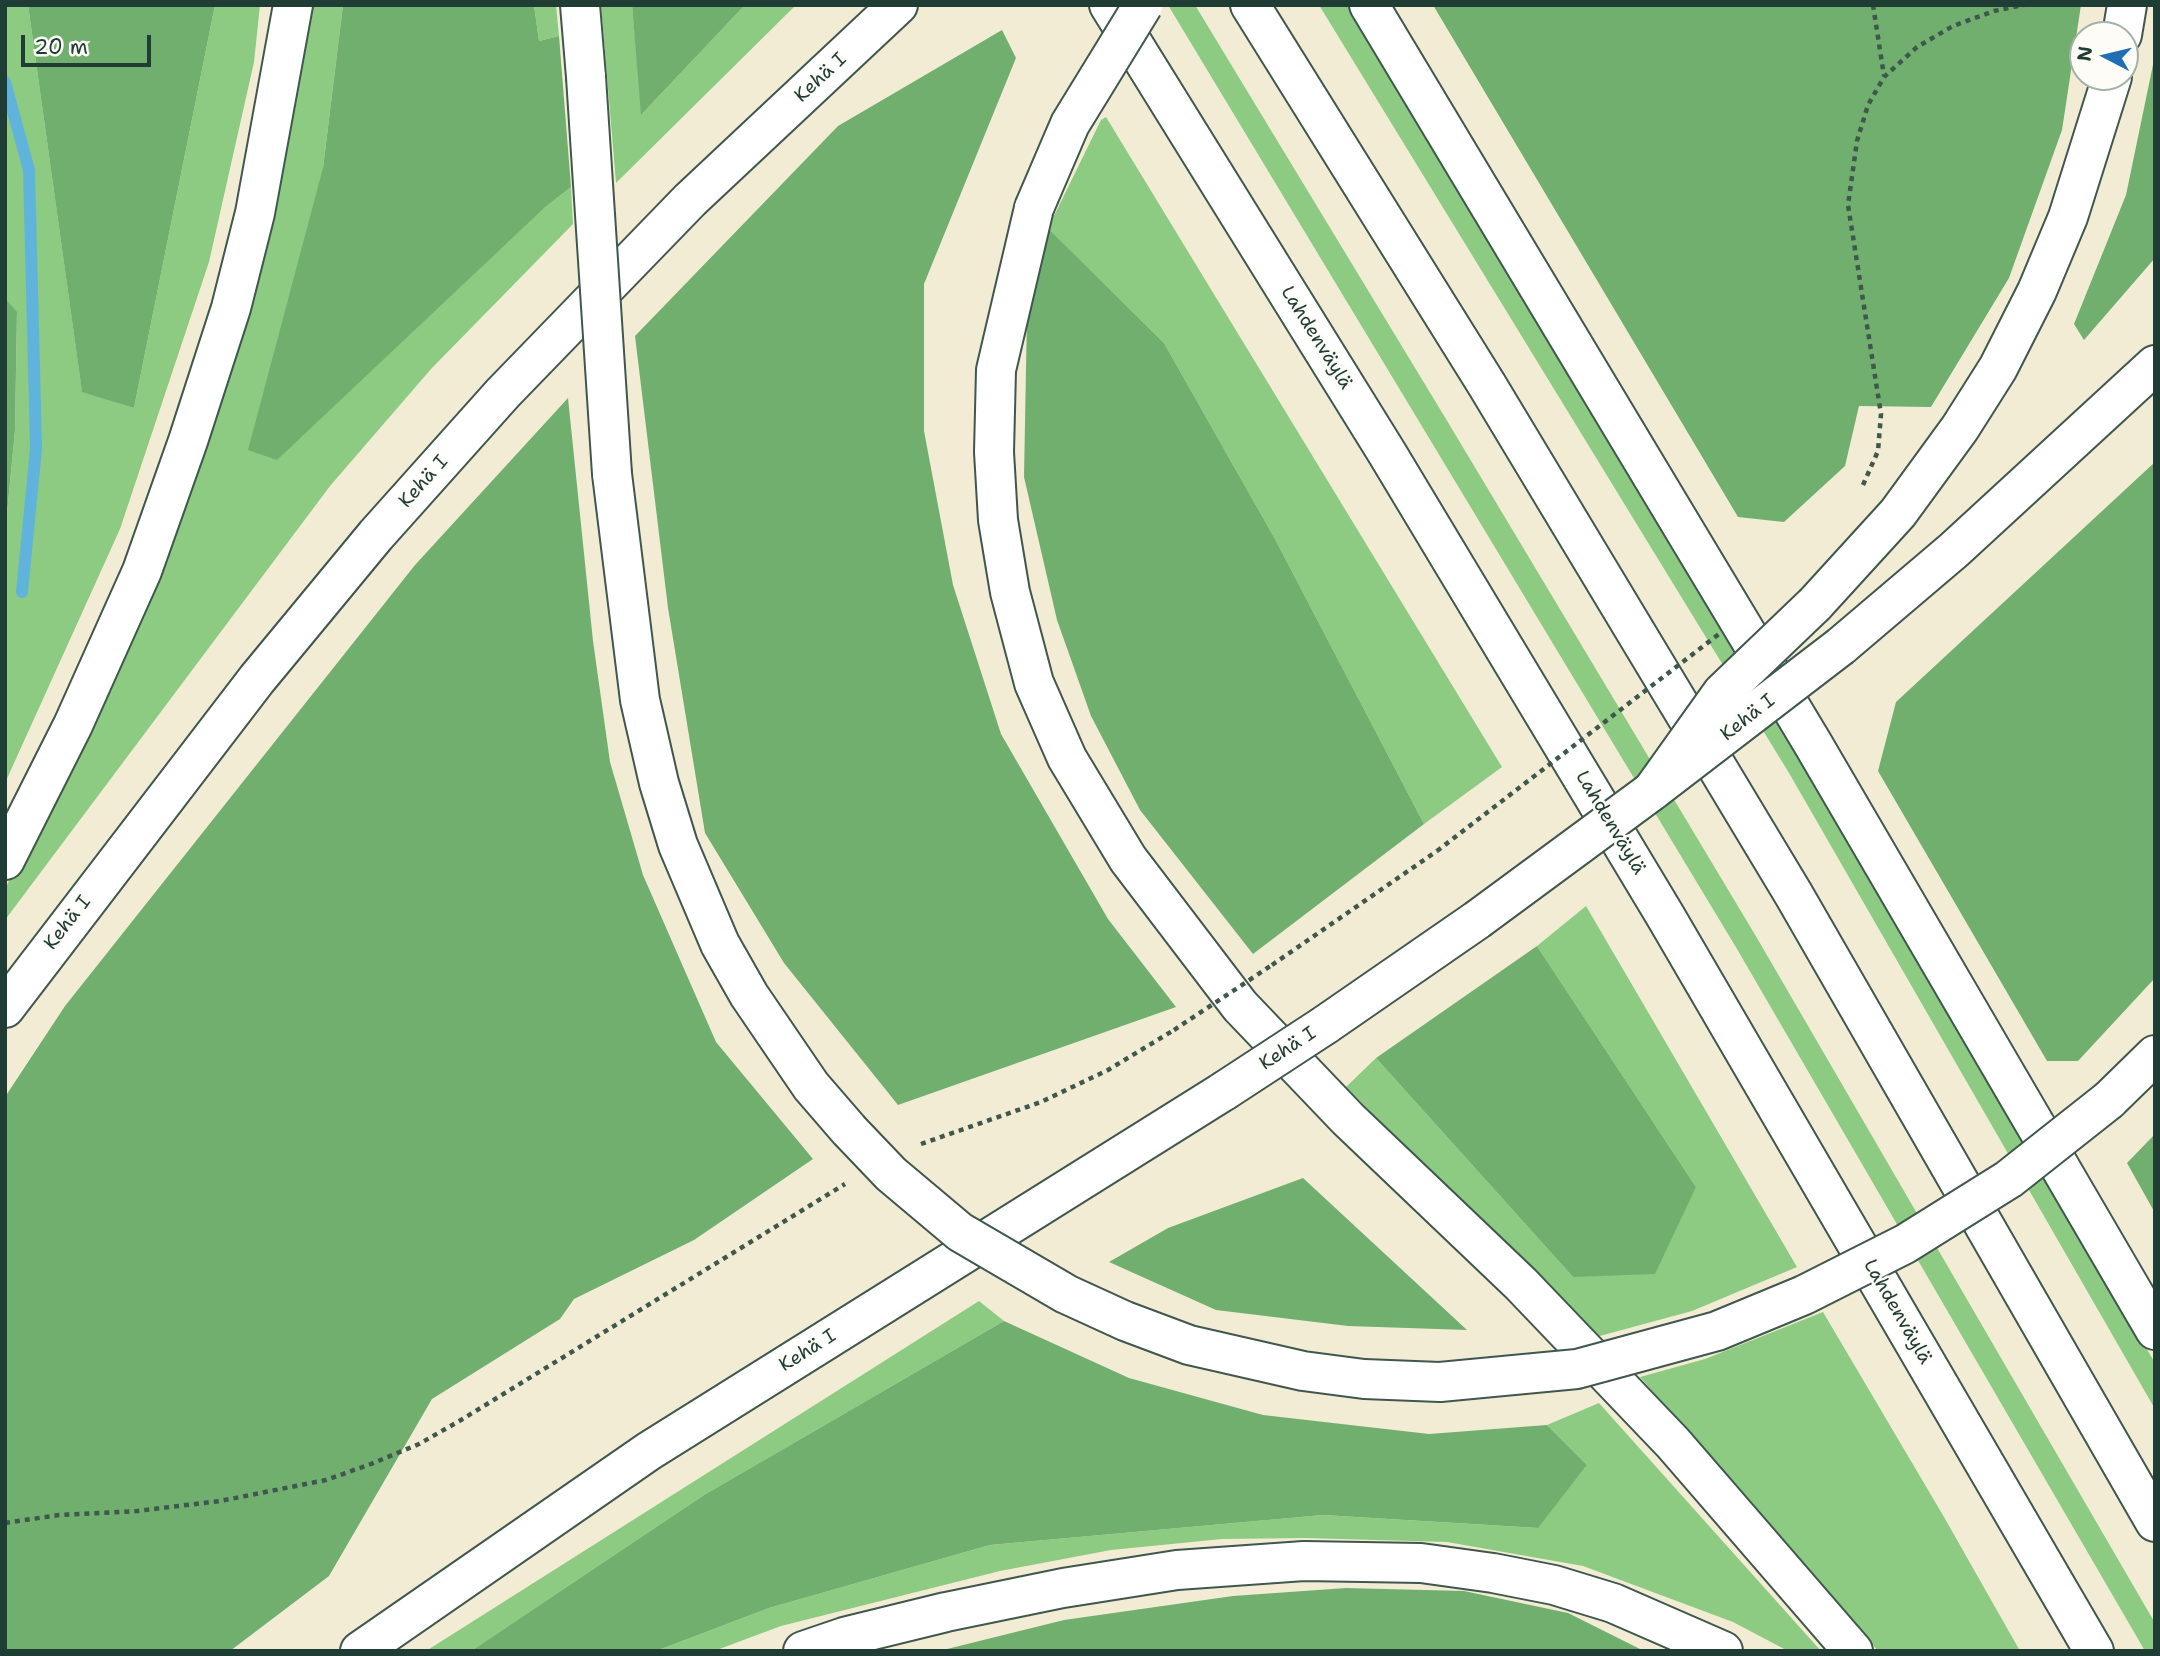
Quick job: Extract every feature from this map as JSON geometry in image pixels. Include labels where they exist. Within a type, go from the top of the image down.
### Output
[{"type":"highway","points":[[5,860],[73,725],[142,571],[188,442],[231,308],[255,213],[293,5]]},
{"type":"highway","points":[[580,5],[612,474],[640,700],[659,783],[678,845],[720,944],[749,995],[811,1086],[891,1174],[960,1232],[1066,1294],[1125,1321],[1189,1345],[1303,1371],[1364,1379],[1440,1382],[1577,1369],[1717,1331],[1804,1295],[1905,1244],[2009,1179],[2109,1100],[2155,1055]]},
{"type":"highway","name":"Kehä I","points":[[5,1008],[257,679],[385,525],[503,393],[690,200],[898,5]]},
{"type":"highway","name":"Lahdenväylä","points":[[1109,5],[1387,453],[1666,917],[2094,1651]]},
{"type":"highway","points":[[1143,5],[1070,124],[1034,208],[996,370],[994,452],[999,520],[1010,592],[1034,683],[1067,758],[1128,859],[1240,1006],[1348,1119],[1521,1284],[1664,1433],[1853,1651]]},
{"type":"highway","points":[[1250,5],[1487,385],[1794,895],[2155,1522]]},
{"type":"highway","points":[[1369,5],[1813,744],[2155,1330]]},
{"type":"highway","points":[[1652,791],[1722,693],[1815,604],[1898,513],[1961,428],[1998,369],[2037,291],[2068,217],[2108,91]]},
{"type":"highway","name":"Kehä I","points":[[360,1651],[649,1451],[1224,1091],[1325,1026],[1477,919],[1652,791],[1841,646],[1954,550],[2155,365]]},
{"type":"highway","points":[[803,1651],[844,1637],[933,1615],[1063,1588],[1177,1570],[1304,1561],[1421,1563],[1554,1585],[1613,1603],[1723,1651]]},
{"type":"path","points":[[1873,5],[1884,77]]},
{"type":"path","points":[[1857,494],[1878,450],[1881,414],[1848,205],[1857,141],[1868,105],[1884,77],[1917,47],[1953,26],[1994,11],[2024,5]]},
{"type":"path","points":[[909,1151],[932,1138],[1041,1101],[1108,1070],[1174,1031],[1437,851],[1725,629]]},
{"type":"path","points":[[5,1523],[59,1515],[137,1511],[220,1500],[326,1480],[371,1464],[418,1444],[473,1413],[850,1182]]},
{"type":"green space","points":[[5,5],[28,5],[82,391],[134,408],[215,5],[260,5],[254,62],[209,262],[120,529],[5,783],[5,535],[15,430],[17,313],[5,298]]},
{"type":"green space","points":[[28,5],[215,5],[134,408],[82,392]]},
{"type":"green space","points":[[308,5],[343,5],[323,168],[543,209],[571,187],[573,224],[431,369],[330,486],[5,920],[5,889],[122,653]]},
{"type":"green space","points":[[343,5],[534,5],[539,41],[559,36],[571,187],[543,209],[277,460],[248,450],[323,168]]},
{"type":"green space","points":[[534,5],[556,5],[559,36],[539,41]]},
{"type":"green space","points":[[601,5],[632,5],[642,114],[745,5],[796,5],[616,183]]},
{"type":"green space","points":[[632,5],[745,5],[641,115]]},
{"type":"green space","points":[[1168,5],[1195,5],[1446,419],[1757,938],[2155,1623],[2155,1651],[2145,1651],[1737,949]]},
{"type":"green space","points":[[1319,5],[1351,5],[1803,760],[2155,1363],[2155,1409],[1789,773]]},
{"type":"green space","points":[[1433,5],[2081,5],[2079,21],[2069,21],[2069,84],[2062,130],[2009,278],[1931,407],[1859,406],[1845,466],[1784,522],[1738,517]]},
{"type":"green space","points":[[1002,30],[1016,58],[924,284],[924,431],[953,585],[1001,734],[1108,919],[1176,1007],[898,1105],[784,963],[705,833],[668,608],[635,336],[838,126]]},
{"type":"green space","points":[[2155,55],[2155,258],[2084,340],[2074,324],[2126,195]]},
{"type":"green space","points":[[1106,117],[1502,767],[1424,824],[1275,539],[1164,343],[1048,228],[1101,120]]},
{"type":"green space","points":[[1048,228],[1164,343],[1275,539],[1424,824],[1253,954],[1140,810],[1091,716],[1057,620],[1024,477],[1027,314]]},
{"type":"green space","points":[[5,298],[17,312],[15,430],[5,535]]},
{"type":"green space","points":[[568,398],[593,641],[610,762],[643,875],[716,1042],[813,1159],[694,1240],[574,1299],[560,1319],[432,1399],[329,1576],[230,1651],[5,1651],[5,1097],[65,1006],[415,565]]},
{"type":"green space","points":[[2155,462],[2155,978],[2078,1061],[2047,1061],[1878,771],[1896,702]]},
{"type":"green space","points":[[1586,906],[1797,1267],[1692,1311],[1596,1337],[1346,1087],[1376,1058],[1573,1277],[1696,1187],[1537,946]]},
{"type":"green space","points":[[1537,946],[1696,1187],[1655,1274],[1573,1277],[1376,1058]]},
{"type":"green space","points":[[2155,1134],[2155,1213],[2127,1163]]},
{"type":"green space","points":[[1303,1178],[1467,1330],[1348,1326],[1216,1310],[1109,1262],[1168,1228]]},
{"type":"green space","points":[[979,1301],[1004,1321],[704,1495],[471,1651],[426,1651]]},
{"type":"green space","points":[[1823,1312],[2020,1651],[1878,1651],[1640,1377],[1705,1359]]},
{"type":"green space","points":[[1004,1321],[1129,1378],[1263,1415],[1429,1434],[1547,1425],[1587,1465],[1538,1528],[1323,1515],[990,1545],[769,1608],[656,1651],[471,1651],[704,1495]]},
{"type":"green space","points":[[1599,1403],[1821,1651],[1788,1651],[1733,1622],[1583,1566],[1447,1542],[1305,1538],[1222,1539],[1111,1550],[1000,1571],[781,1626],[714,1651],[656,1651],[769,1608],[990,1545],[1323,1515],[1537,1528],[1587,1465],[1547,1425]]},
{"type":"green space","points":[[1346,1588],[1464,1591],[1568,1613],[1644,1651],[939,1651],[1064,1620],[1233,1596]]},
{"type":"waterway","points":[[5,82],[29,170],[36,449],[22,592]]}]
